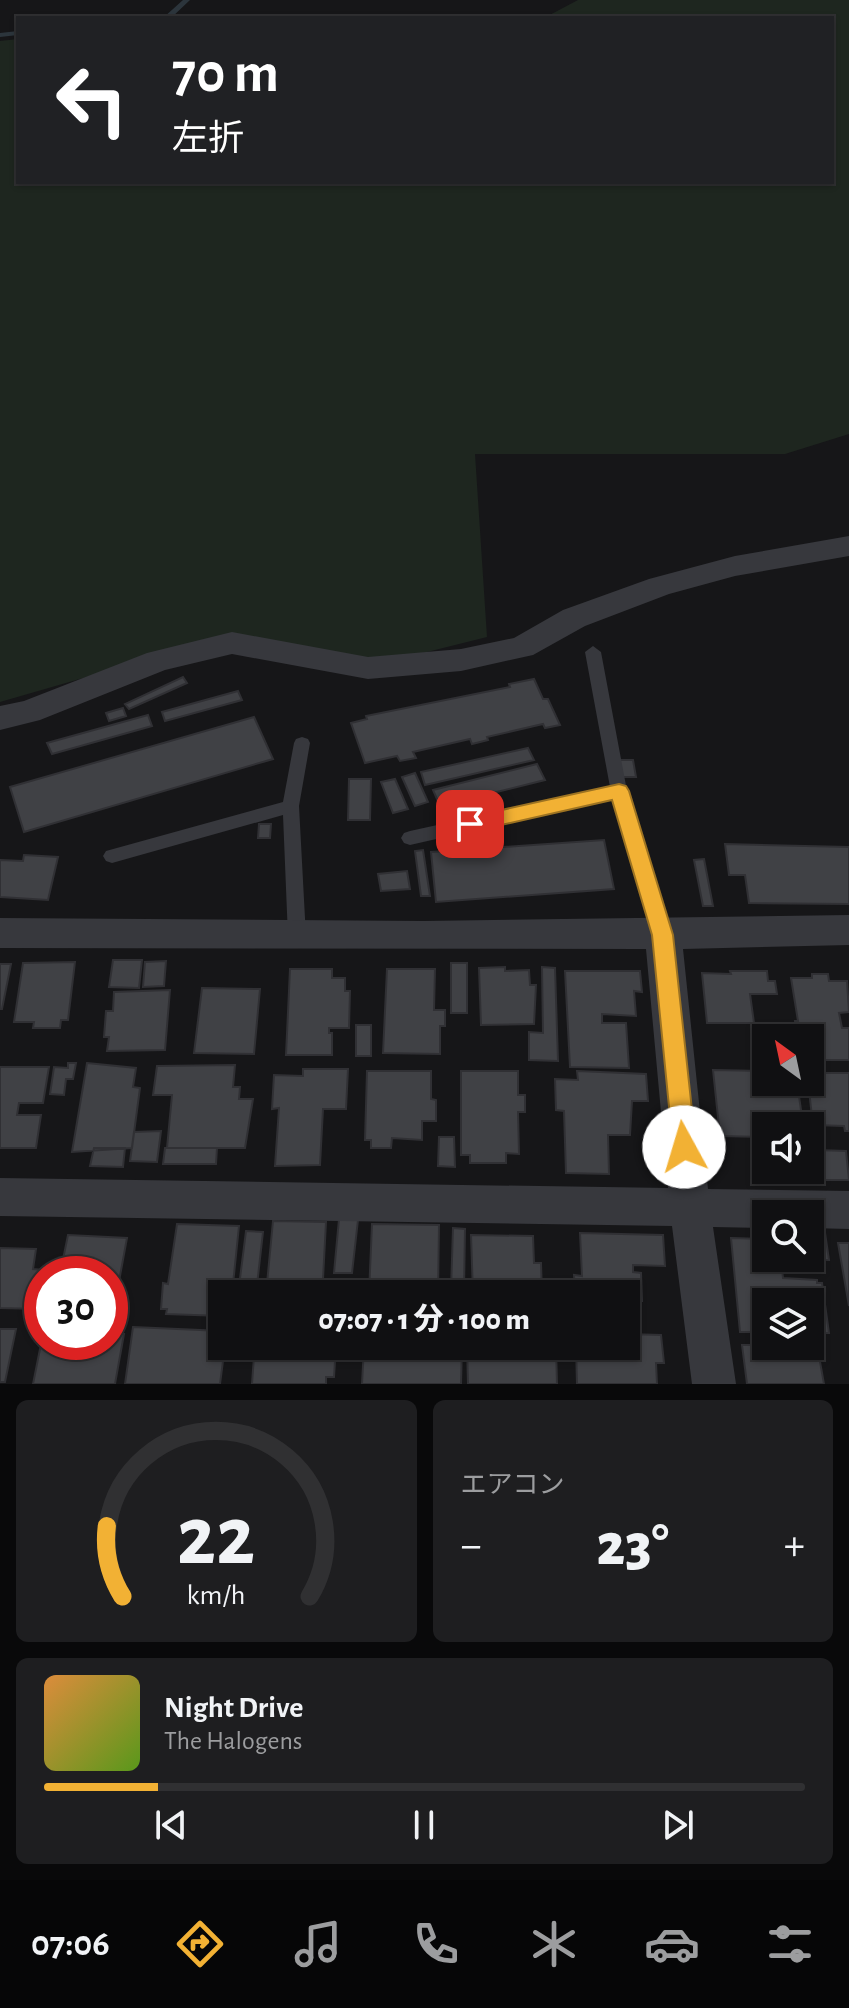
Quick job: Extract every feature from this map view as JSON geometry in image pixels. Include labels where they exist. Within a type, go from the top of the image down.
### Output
[{"type":"street","points":[[0,718],[29,712],[158,661],[232,643],[368,668],[461,660],[522,647],[574,618],[660,586],[735,566],[849,546]]},
{"type":"street","points":[[0,933],[297,937],[663,935],[849,930]]},
{"type":"street","points":[[663,935],[690,1207],[714,1384]]},
{"type":"street","points":[[0,1197],[849,1210]]},
{"type":"lane","points":[[593,652],[619,791],[663,935]]},
{"type":"lane","points":[[297,937],[291,806],[302,743]]},
{"type":"lane","points":[[410,838],[619,791]]},
{"type":"lane","points":[[112,856],[291,806]]},
{"type":"shaded area","points":[[578,0],[849,0],[849,434],[785,454],[475,454],[487,637],[375,665],[201,644],[0,702],[0,41],[16,39],[16,184],[834,184],[834,16],[548,16]]},
{"type":"building","points":[[183,677],[187,683],[129,709],[125,704]]},
{"type":"building","points":[[534,679],[560,725],[545,728],[543,724],[487,737],[488,740],[472,744],[470,739],[413,752],[416,758],[400,761],[397,756],[365,763],[351,723],[367,719],[366,716],[510,687],[509,684]]},
{"type":"building","points":[[238,691],[242,700],[165,721],[162,712]]},
{"type":"building","points":[[123,708],[126,716],[109,721],[106,713]]},
{"type":"building","points":[[148,715],[152,726],[52,754],[47,743]]},
{"type":"building","points":[[254,717],[273,759],[24,832],[10,787]]},
{"type":"building","points":[[528,748],[534,760],[425,785],[421,772]]},
{"type":"building","points":[[619,760],[633,760],[636,777],[622,777]]},
{"type":"building","points":[[537,764],[545,780],[440,806],[433,790]]},
{"type":"building","points":[[415,773],[428,802],[415,806],[402,777]]},
{"type":"building","points":[[349,779],[371,779],[370,820],[348,820]]},
{"type":"building","points":[[395,779],[408,809],[393,813],[381,782]]},
{"type":"building","points":[[259,824],[271,824],[270,838],[258,838]]},
{"type":"building","points":[[604,840],[614,889],[436,902],[431,852]]},
{"type":"building","points":[[725,844],[849,847],[849,904],[749,903],[745,875],[729,875]]},
{"type":"building","points":[[423,850],[430,896],[421,896],[415,851]]},
{"type":"building","points":[[24,855],[58,857],[48,900],[0,897],[0,860],[23,861]]},
{"type":"building","points":[[704,859],[713,906],[703,906],[694,860]]},
{"type":"building","points":[[407,871],[410,889],[381,891],[378,874]]},
{"type":"building","points":[[113,960],[142,960],[139,988],[109,987]]},
{"type":"building","points":[[166,961],[164,986],[143,987],[145,962]]},
{"type":"building","points":[[75,962],[68,1020],[61,1020],[60,1028],[33,1028],[34,1022],[14,1022],[23,963]]},
{"type":"building","points":[[451,963],[467,963],[467,1013],[451,1013]]},
{"type":"building","points":[[0,964],[11,964],[2,1009],[0,1009]]},
{"type":"building","points":[[505,967],[505,971],[529,970],[530,985],[536,985],[534,1024],[481,1025],[479,968]]},
{"type":"building","points":[[542,967],[555,968],[558,1061],[529,1060],[529,1032],[543,1033]]},
{"type":"building","points":[[290,969],[332,969],[332,978],[345,978],[345,991],[350,991],[349,1028],[329,1028],[329,1033],[332,1033],[332,1055],[286,1055]]},
{"type":"building","points":[[387,969],[435,969],[434,1010],[445,1010],[445,1026],[440,1026],[440,1054],[383,1053]]},
{"type":"building","points":[[565,971],[640,971],[642,992],[634,991],[636,1016],[602,1014],[602,1023],[626,1023],[629,1068],[570,1067]]},
{"type":"building","points":[[730,971],[767,971],[768,981],[775,981],[777,994],[750,994],[754,1023],[707,1023],[702,973],[731,974]]},
{"type":"building","points":[[812,974],[828,974],[829,981],[847,981],[849,1012],[839,1013],[842,1028],[849,1028],[849,1060],[824,1060],[824,1024],[795,1024],[798,1021],[791,978],[812,978]]},
{"type":"building","points":[[202,988],[260,989],[254,1054],[194,1053]]},
{"type":"building","points":[[170,990],[165,1050],[107,1051],[109,1037],[104,1037],[106,1011],[113,1011],[114,992]]},
{"type":"building","points":[[356,1025],[371,1025],[371,1056],[356,1056]]},
{"type":"building","points":[[68,1063],[76,1063],[73,1079],[66,1079],[64,1095],[50,1094],[54,1067],[68,1068]]},
{"type":"building","points":[[87,1063],[136,1068],[133,1087],[140,1088],[132,1148],[72,1152]]},
{"type":"building","points":[[235,1065],[233,1087],[240,1087],[239,1099],[253,1099],[245,1148],[167,1148],[172,1095],[153,1095],[157,1066]]},
{"type":"building","points":[[0,1067],[49,1067],[43,1103],[19,1103],[17,1115],[41,1115],[36,1148],[0,1148]]},
{"type":"building","points":[[303,1069],[348,1069],[346,1109],[323,1109],[320,1165],[275,1166],[279,1108],[272,1109],[274,1075],[303,1076]]},
{"type":"building","points":[[713,1070],[752,1071],[752,1096],[799,1096],[801,1112],[752,1112],[752,1137],[720,1136]]},
{"type":"building","points":[[367,1071],[431,1071],[431,1099],[436,1100],[436,1121],[422,1121],[422,1140],[392,1138],[391,1148],[371,1148],[371,1140],[365,1140]]},
{"type":"building","points":[[461,1071],[518,1071],[518,1095],[525,1095],[525,1112],[518,1112],[519,1154],[506,1153],[506,1163],[470,1163],[470,1155],[461,1155]]},
{"type":"building","points":[[577,1071],[646,1074],[648,1101],[632,1101],[630,1135],[608,1135],[609,1174],[566,1173],[564,1111],[556,1110],[555,1079],[578,1080]]},
{"type":"building","points":[[824,1073],[849,1073],[849,1131],[845,1131],[844,1126],[824,1125],[824,1112],[811,1112],[810,1096],[824,1096]]},
{"type":"building","points":[[161,1131],[157,1162],[130,1161],[134,1132]]},
{"type":"building","points":[[439,1137],[454,1137],[455,1167],[438,1166]]},
{"type":"building","points":[[94,1148],[125,1148],[123,1167],[90,1166]]},
{"type":"building","points":[[165,1148],[217,1148],[216,1164],[163,1164]]},
{"type":"building","points":[[824,1150],[846,1151],[849,1180],[824,1180]]},
{"type":"building","points":[[339,1219],[358,1220],[352,1273],[334,1273]]},
{"type":"building","points":[[273,1221],[326,1222],[323,1279],[351,1280],[267,1280]]},
{"type":"building","points":[[177,1224],[239,1226],[233,1280],[208,1280],[208,1316],[166,1314],[167,1309],[161,1309],[163,1283],[168,1284]]},
{"type":"building","points":[[372,1224],[439,1225],[438,1280],[370,1280]]},
{"type":"building","points":[[824,1226],[829,1260],[824,1260]]},
{"type":"building","points":[[453,1228],[465,1229],[464,1280],[451,1280]]},
{"type":"building","points":[[246,1231],[263,1232],[258,1280],[240,1280]]},
{"type":"building","points":[[580,1233],[663,1235],[665,1266],[633,1265],[633,1272],[641,1273],[642,1301],[640,1280],[574,1280],[574,1275],[582,1276]]},
{"type":"building","points":[[68,1235],[127,1238],[124,1256],[64,1256]]},
{"type":"building","points":[[471,1235],[533,1236],[534,1263],[541,1263],[542,1280],[473,1280]]},
{"type":"building","points":[[731,1238],[752,1239],[752,1272],[782,1272],[783,1278],[822,1283],[823,1288],[752,1288],[752,1332],[740,1332]]},
{"type":"building","points":[[838,1243],[849,1243],[849,1306]]},
{"type":"building","points":[[0,1248],[36,1249],[35,1256],[24,1256],[24,1309],[0,1308]]},
{"type":"building","points":[[824,1297],[829,1333],[824,1333]]},
{"type":"building","points":[[133,1327],[208,1330],[208,1360],[223,1360],[220,1384],[125,1384]]},
{"type":"building","points":[[0,1329],[16,1329],[5,1382],[0,1382]]},
{"type":"building","points":[[640,1334],[661,1335],[664,1363],[656,1363],[657,1384],[577,1384],[576,1360],[640,1360]]},
{"type":"building","points":[[742,1345],[752,1345],[752,1360],[820,1360],[824,1384],[747,1384]]},
{"type":"building","points":[[38,1360],[119,1360],[115,1384],[33,1384]]},
{"type":"building","points":[[254,1360],[335,1360],[334,1377],[326,1377],[326,1384],[252,1384]]},
{"type":"building","points":[[363,1360],[462,1360],[461,1384],[362,1384]]},
{"type":"building","points":[[467,1360],[556,1360],[557,1384],[468,1384]]},
{"type":"waterway","points":[[169,16],[187,0]]},
{"type":"waterway","points":[[0,35],[16,33]]},
{"type":"route","points":[[470,824],[619,791],[663,935],[684,1147]]}]
